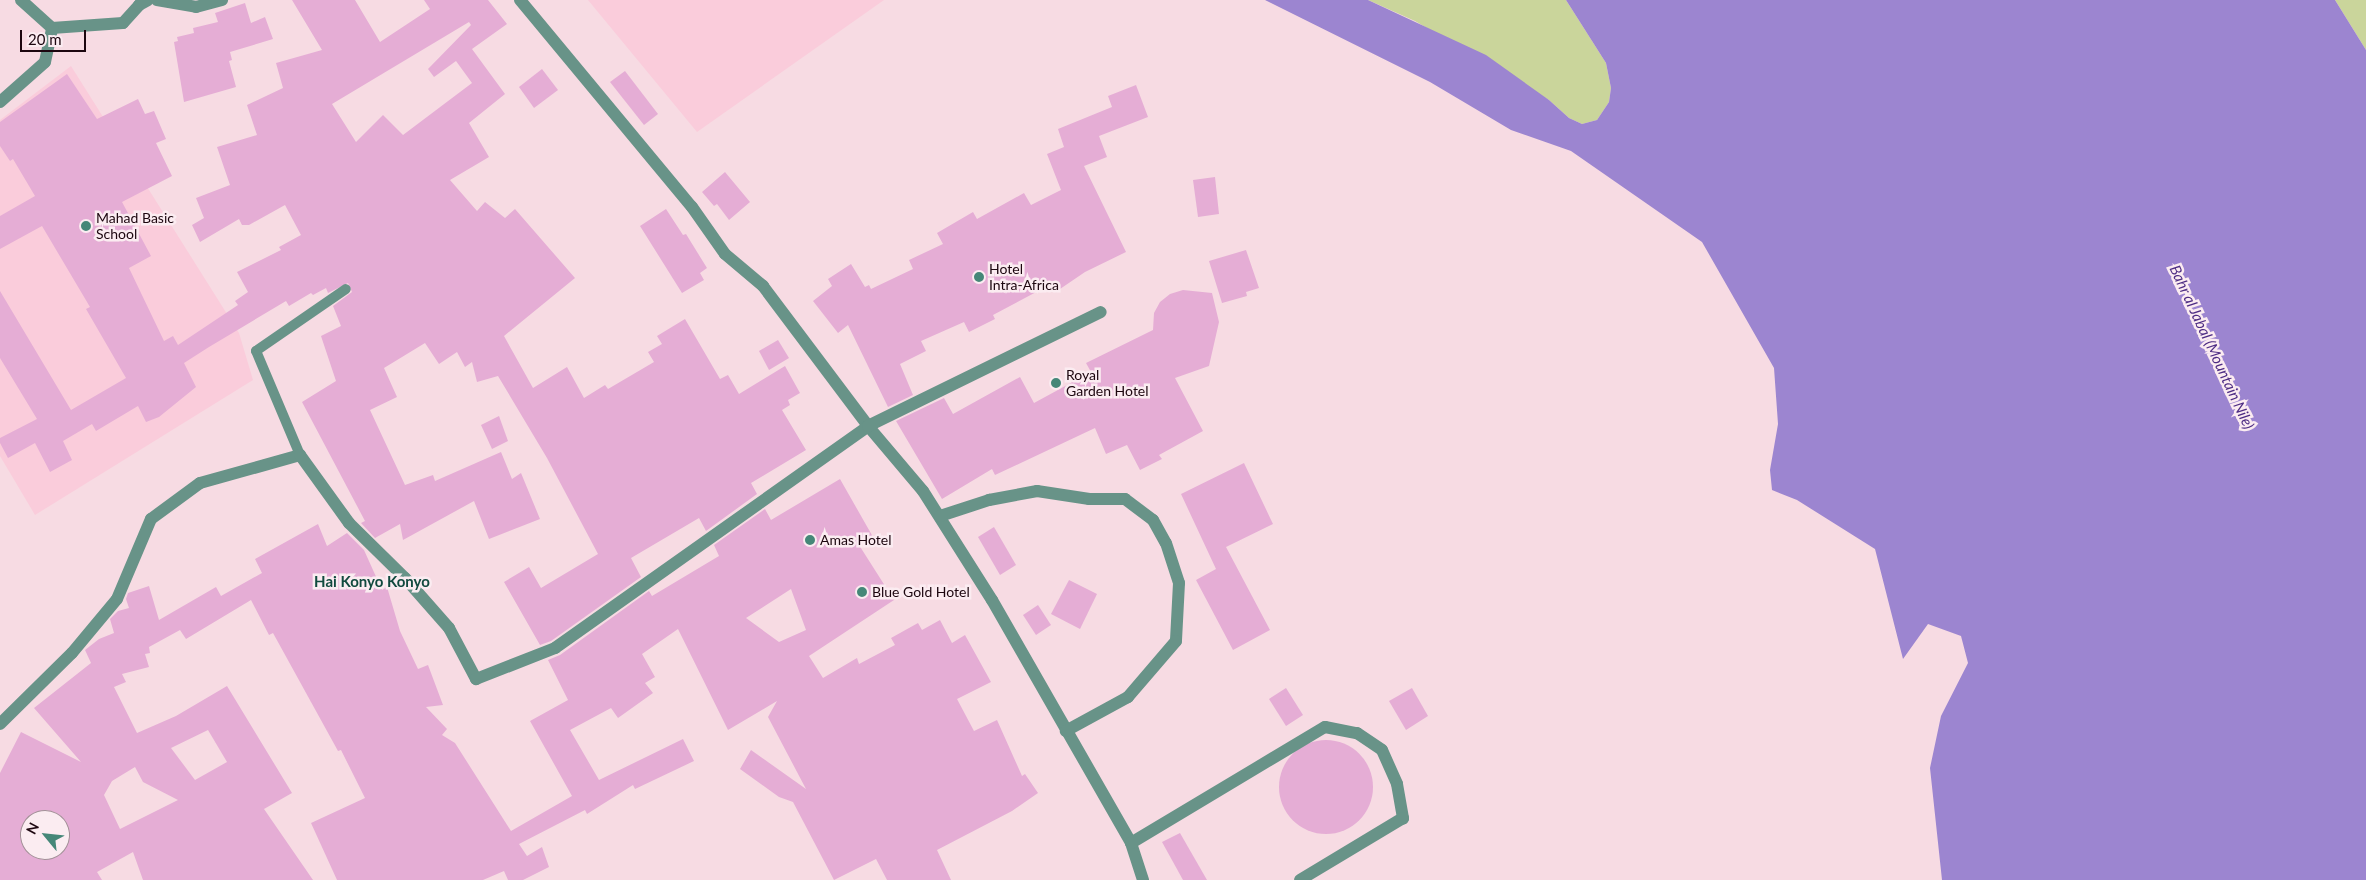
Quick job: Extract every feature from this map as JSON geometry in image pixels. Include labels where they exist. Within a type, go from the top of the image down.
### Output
[{"type":"street","points":[[21,0],[52,28],[123,23],[139,5],[148,0]]},
{"type":"street","points":[[157,0],[196,7],[222,0]]},
{"type":"street","points":[[520,0],[692,207],[725,254],[762,286],[868,426],[940,516],[1132,843],[1143,880]]},
{"type":"street","points":[[0,102],[45,62],[52,28]]},
{"type":"street","points":[[0,724],[72,653],[117,598],[151,519],[200,484],[300,455],[349,523],[405,578],[449,628],[476,679],[555,648],[868,426],[1101,312]]},
{"type":"street","points":[[940,516],[989,500],[1037,491],[1089,499],[1125,500],[1153,520],[1166,543],[1179,583],[1176,641],[1128,697],[1066,731]]},
{"type":"street","points":[[1132,843],[1325,727],[1356,733],[1382,750],[1397,784],[1403,818],[1300,880]]},
{"type":"lane","points":[[300,455],[256,352],[346,289]]},
{"type":"shaded area","points":[[588,0],[884,0],[697,132]]},
{"type":"shaded area","name":"Mahad Basic School","points":[[71,66],[239,333],[253,380],[35,515],[0,456],[0,120]]},
{"type":"green space","points":[[1368,0],[1566,0],[1606,63],[1611,88],[1609,102],[1597,120],[1582,124],[1569,118],[1549,100],[1415,21]]},
{"type":"green space","points":[[2335,0],[2366,0],[2366,50]]},
{"type":"water","name":"Bahr al Jabal (Mountain Nile)","points":[[1265,0],[1368,0],[1486,55],[1549,100],[1569,118],[1582,124],[1597,120],[1609,102],[1611,88],[1606,63],[1566,0],[2335,0],[2366,50],[2366,880],[1942,880],[1930,768],[1941,716],[1968,663],[1961,636],[1928,624],[1903,659],[1875,549],[1797,500],[1772,490],[1770,470],[1778,424],[1774,368],[1702,242],[1571,151],[1511,130],[1430,82]]},
{"type":"building","points":[[292,0],[355,0],[380,42],[430,9],[424,0],[488,0],[507,24],[472,49],[505,94],[469,123],[489,157],[450,180],[477,211],[485,202],[505,218],[515,209],[575,278],[504,336],[533,388],[567,367],[584,398],[605,385],[608,389],[654,362],[648,352],[662,344],[657,336],[685,319],[720,379],[728,375],[739,394],[785,366],[800,393],[788,400],[790,405],[782,410],[806,450],[751,483],[757,494],[706,531],[699,518],[631,558],[641,577],[551,641],[540,645],[504,582],[529,567],[541,588],[598,554],[547,458],[498,376],[477,382],[472,362],[465,367],[457,352],[439,364],[425,343],[384,368],[397,397],[370,410],[405,485],[433,475],[435,481],[501,452],[512,479],[521,473],[540,519],[489,539],[474,501],[403,540],[400,524],[375,538],[361,523],[365,521],[302,402],[336,381],[321,336],[341,326],[333,306],[352,292],[348,283],[328,293],[326,288],[313,295],[311,293],[289,306],[286,301],[209,347],[184,363],[196,387],[159,417],[146,422],[138,406],[96,431],[92,424],[63,441],[72,460],[50,472],[35,443],[8,458],[0,443],[0,438],[37,419],[0,358],[0,291],[71,410],[126,378],[86,309],[90,307],[42,226],[0,249],[0,216],[35,196],[13,159],[10,161],[0,146],[0,122],[67,74],[97,119],[138,99],[145,114],[154,111],[166,139],[156,143],[172,176],[122,202],[151,256],[129,268],[164,341],[173,336],[178,345],[238,305],[235,301],[248,292],[237,272],[281,250],[279,247],[301,235],[285,205],[249,225],[242,225],[239,219],[200,242],[192,225],[204,218],[196,198],[230,185],[217,147],[257,135],[247,105],[283,88],[276,63],[322,50]],"holes":[[[469,22],[471,25],[428,69],[434,77],[456,61],[472,83],[403,135],[383,115],[356,142],[332,104]]]},
{"type":"building","points":[[245,3],[251,23],[265,17],[273,39],[230,52],[232,60],[229,61],[236,87],[184,102],[174,42],[178,41],[177,37],[194,33],[193,28],[218,22],[215,13]]},
{"type":"building","points":[[542,69],[558,90],[534,108],[519,87]]},
{"type":"building","points":[[625,71],[658,114],[644,125],[610,82]]},
{"type":"building","points":[[1136,85],[1148,117],[1099,136],[1107,157],[1084,166],[1126,252],[1085,272],[1060,289],[1057,284],[1041,292],[1040,290],[993,315],[995,319],[969,332],[964,322],[921,341],[926,351],[900,364],[913,395],[888,407],[848,325],[838,333],[813,301],[832,286],[828,279],[851,264],[865,287],[869,285],[871,289],[913,269],[909,260],[943,244],[937,233],[973,212],[977,219],[1024,193],[1031,205],[1061,190],[1047,154],[1064,147],[1058,129],[1112,107],[1108,96]]},
{"type":"building","points":[[725,172],[750,202],[729,220],[717,204],[714,206],[702,192]]},
{"type":"building","points":[[1215,177],[1219,214],[1198,217],[1193,180]]},
{"type":"building","points":[[666,209],[683,235],[686,234],[707,268],[700,273],[704,280],[682,293],[640,226]]},
{"type":"building","points":[[1246,250],[1259,288],[1246,292],[1247,296],[1222,303],[1209,261]]},
{"type":"building","points":[[1183,290],[1212,293],[1219,322],[1209,366],[1175,378],[1203,431],[1159,455],[1162,459],[1140,470],[1127,445],[1106,454],[1095,428],[995,475],[992,469],[942,499],[896,421],[944,398],[953,414],[1020,377],[1034,403],[1091,372],[1086,363],[1153,330],[1154,313],[1160,302],[1170,294]]},
{"type":"building","points":[[778,340],[789,358],[769,370],[759,351]]},
{"type":"building","points":[[499,416],[508,441],[492,449],[481,425]]},
{"type":"building","points":[[1244,463],[1273,524],[1226,547],[1270,630],[1233,650],[1196,580],[1216,569],[1181,494]]},
{"type":"building","points":[[840,479],[873,537],[859,545],[894,600],[809,656],[823,678],[857,658],[859,664],[895,645],[891,638],[918,623],[922,630],[940,620],[952,643],[965,635],[991,682],[957,699],[974,731],[997,720],[1022,776],[1025,774],[1038,793],[1012,811],[937,850],[951,880],[887,880],[876,859],[834,880],[793,802],[779,797],[740,769],[751,750],[806,789],[768,717],[777,701],[728,730],[678,629],[642,654],[655,677],[645,683],[653,693],[618,718],[611,708],[570,730],[599,780],[683,739],[694,761],[635,789],[633,785],[587,814],[585,810],[519,844],[527,856],[542,847],[549,867],[523,880],[508,880],[504,871],[483,880],[337,880],[311,823],[365,798],[341,750],[338,751],[273,633],[269,635],[251,600],[186,639],[180,630],[149,647],[150,653],[145,654],[149,667],[122,674],[126,682],[114,687],[137,733],[176,716],[227,686],[292,793],[264,809],[313,880],[143,880],[133,852],[97,872],[102,880],[0,880],[0,773],[21,732],[81,762],[34,708],[91,663],[85,650],[99,639],[114,633],[110,619],[118,611],[129,608],[126,599],[128,593],[149,586],[159,620],[216,587],[221,596],[262,573],[255,559],[318,524],[327,546],[347,533],[364,550],[382,590],[387,587],[400,631],[418,669],[428,665],[443,705],[426,707],[447,729],[442,735],[455,743],[511,831],[572,796],[530,721],[568,700],[548,660],[560,655],[649,591],[652,596],[719,556],[714,545],[765,509],[771,520]],"holes":[[[791,589],[806,630],[779,642],[746,618]],[[208,730],[227,762],[195,780],[171,748]],[[135,767],[143,782],[178,800],[120,829],[104,795],[112,781]]]},
{"type":"building","points":[[994,527],[1016,565],[1000,575],[978,537]]},
{"type":"building","points":[[1069,580],[1097,594],[1080,629],[1051,614]]},
{"type":"building","points":[[1038,605],[1051,625],[1036,635],[1023,615]]},
{"type":"building","points":[[1286,688],[1303,715],[1286,726],[1269,699]]},
{"type":"building","points":[[1412,688],[1428,716],[1406,730],[1389,701]]},
{"type":"building","points":[[1326,740],[1344,744],[1359,754],[1369,769],[1373,787],[1369,805],[1359,820],[1344,830],[1326,834],[1308,830],[1293,820],[1283,805],[1279,787],[1283,769],[1293,754],[1308,744]]},
{"type":"building","points":[[1180,833],[1207,880],[1183,880],[1162,842]]},
{"type":"place","name":"Mahad Basic School","points":[[86,226]]},
{"type":"place","name":"Hotel Intra-Africa","points":[[979,277]]},
{"type":"place","name":"Royal Garden Hotel","points":[[1056,383]]},
{"type":"place","name":"Amas Hotel","points":[[810,540]]},
{"type":"place","name":"Blue Gold Hotel","points":[[862,592]]},
{"type":"district","name":"Hai Konyo Konyo","points":[[372,582]]}]
